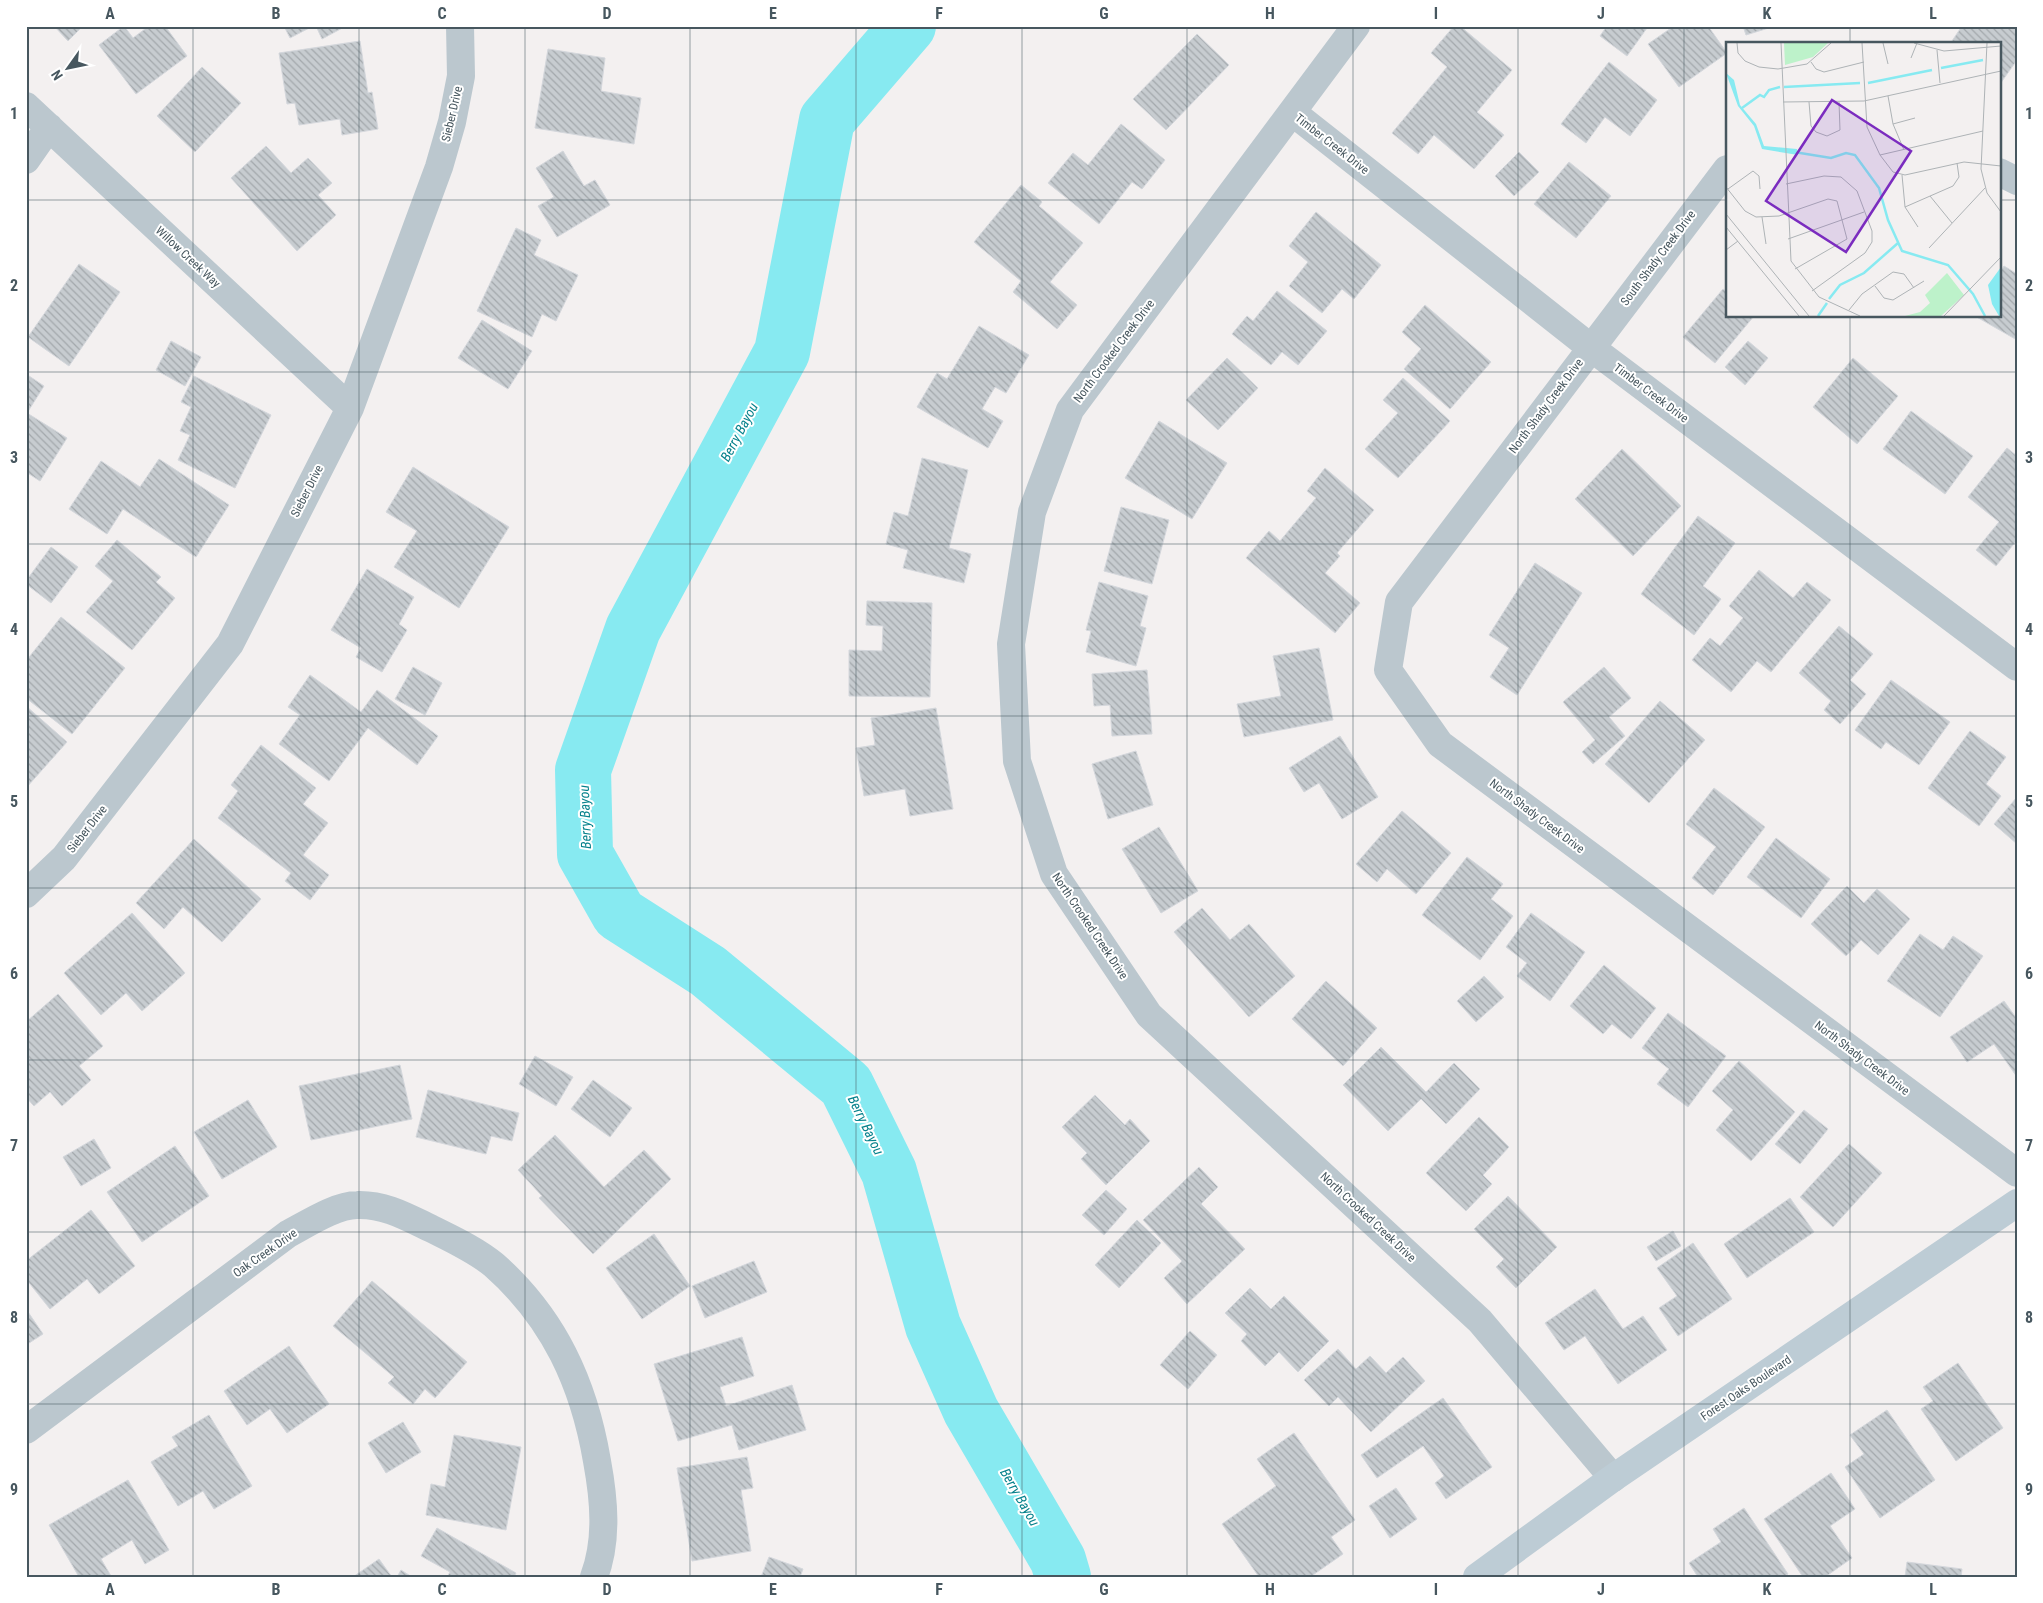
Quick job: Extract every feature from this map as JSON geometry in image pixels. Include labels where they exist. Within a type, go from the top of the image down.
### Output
[{"type":"street","name":"Sieber Drive","points":[[26,894],[64,858],[230,644],[350,408],[439,167],[452,122],[461,76],[460,26]]},
{"type":"street","name":"North Crooked Creek Drive","points":[[1356,26],[1070,410],[1032,512],[1011,644],[1017,761],[1054,874],[1150,1015],[1480,1321],[1613,1478]]},
{"type":"street","name":"Willow Creek Way","points":[[26,106],[350,408]]},
{"type":"street","name":"Timber Creek Drive","points":[[1292,112],[1590,347],[2017,667]]},
{"type":"street","points":[[26,160],[49,128]]},
{"type":"street","name":"South Shady Creek Drive","points":[[1590,347],[1726,170]]},
{"type":"street","points":[[2000,173],[2017,182]]},
{"type":"street","name":"North Shady Creek Drive","points":[[1590,347],[1399,602],[1388,670],[1440,744],[2017,1173]]},
{"type":"street","name":"Forest Oaks Boulevard","points":[[1477,1577],[1613,1478],[2017,1203]]},
{"type":"street","name":"Oak Creek Drive","points":[[26,1430],[288,1234],[325,1214],[356,1205],[390,1208],[451,1239],[492,1264],[523,1295],[556,1338],[578,1383],[592,1431],[601,1483],[604,1526],[594,1577]]},
{"type":"building","points":[[54,26],[83,26],[68,41]]},
{"type":"building","points":[[124,26],[133,38],[149,26],[165,26],[187,56],[136,94],[99,45]]},
{"type":"building","points":[[284,26],[313,26],[290,38]]},
{"type":"building","points":[[316,26],[346,26],[322,39]]},
{"type":"building","points":[[1454,26],[1460,26],[1512,70],[1477,112],[1504,135],[1474,169],[1434,135],[1418,154],[1392,133],[1447,67],[1431,53]]},
{"type":"building","points":[[1607,26],[1644,26],[1647,28],[1627,56],[1600,36]]},
{"type":"building","points":[[1674,26],[1708,26],[1726,54],[1679,87],[1648,44]]},
{"type":"building","points":[[1743,26],[1775,26],[1746,35]]},
{"type":"building","points":[[1962,26],[2017,26],[2017,60],[2000,84],[2000,42],[1951,42]]},
{"type":"building","points":[[1197,34],[1229,65],[1166,130],[1133,99]]},
{"type":"building","points":[[360,41],[368,93],[372,92],[378,129],[342,135],[340,119],[299,125],[295,103],[287,104],[279,53]]},
{"type":"building","points":[[548,49],[605,58],[601,91],[641,98],[634,144],[535,128]]},
{"type":"building","points":[[1609,62],[1657,100],[1630,136],[1605,117],[1586,143],[1561,124]]},
{"type":"building","points":[[202,67],[241,103],[195,152],[157,116]]},
{"type":"building","points":[[1121,124],[1165,160],[1142,189],[1132,182],[1099,224],[1048,183],[1073,153],[1088,165]]},
{"type":"building","points":[[266,146],[291,173],[308,158],[332,183],[318,195],[336,215],[297,251],[231,178]]},
{"type":"building","points":[[563,151],[584,186],[595,180],[610,205],[557,237],[538,206],[554,197],[536,168]]},
{"type":"building","points":[[1519,152],[1539,172],[1514,196],[1495,176]]},
{"type":"building","points":[[1569,162],[1611,196],[1576,238],[1534,204]]},
{"type":"building","points":[[1021,185],[1042,202],[1039,206],[1083,243],[1050,282],[1077,305],[1057,329],[1013,292],[1021,281],[974,242]]},
{"type":"building","points":[[1316,212],[1381,265],[1354,299],[1342,289],[1322,313],[1289,286],[1308,262],[1289,246]]},
{"type":"building","points":[[516,228],[541,240],[534,255],[578,275],[556,321],[542,314],[532,337],[477,311]]},
{"type":"building","points":[[79,264],[120,292],[69,366],[28,337]]},
{"type":"building","points":[[2004,266],[2017,274],[2017,340],[1978,318],[2000,318],[2000,272]]},
{"type":"building","points":[[1723,289],[1726,291],[1726,318],[1752,318],[1715,363],[1683,337]]},
{"type":"building","points":[[1277,291],[1327,331],[1298,365],[1282,352],[1271,365],[1232,334],[1247,316],[1253,321]]},
{"type":"building","points":[[1425,305],[1491,362],[1450,409],[1404,369],[1421,349],[1402,332]]},
{"type":"building","points":[[482,320],[532,351],[508,389],[458,358]]},
{"type":"building","points":[[979,326],[1029,355],[1006,393],[995,387],[982,409],[1003,421],[988,448],[917,407],[937,373],[947,379]]},
{"type":"building","points":[[171,341],[201,357],[185,386],[156,370]]},
{"type":"building","points":[[1748,341],[1768,358],[1745,385],[1725,367]]},
{"type":"building","points":[[1227,358],[1258,388],[1218,430],[1186,400]]},
{"type":"building","points":[[1853,358],[1898,396],[1857,444],[1813,407]]},
{"type":"building","points":[[26,374],[44,386],[27,413],[67,438],[40,481],[26,472]]},
{"type":"building","points":[[194,376],[271,415],[235,488],[178,460],[190,435],[180,431],[191,407],[181,402]]},
{"type":"building","points":[[1403,378],[1450,421],[1398,478],[1365,449],[1398,413],[1383,400]]},
{"type":"building","points":[[1911,411],[1973,456],[1945,494],[1883,449]]},
{"type":"building","points":[[1159,421],[1227,463],[1192,519],[1125,478]]},
{"type":"building","points":[[2007,448],[2017,456],[2017,540],[1996,566],[1976,550],[1999,522],[1968,497]]},
{"type":"building","points":[[1622,449],[1681,506],[1633,556],[1575,499]]},
{"type":"building","points":[[922,458],[968,470],[949,548],[971,554],[964,583],[903,568],[908,550],[886,544],[894,512],[908,516]]},
{"type":"building","points":[[159,459],[229,505],[196,557],[123,509],[107,534],[69,509],[101,461],[140,487]]},
{"type":"building","points":[[413,467],[509,527],[459,608],[394,567],[417,531],[386,512]]},
{"type":"building","points":[[1325,468],[1374,510],[1337,553],[1340,556],[1325,573],[1360,603],[1335,633],[1246,558],[1269,531],[1280,541],[1316,498],[1307,491]]},
{"type":"building","points":[[1121,507],[1169,520],[1152,584],[1104,571]]},
{"type":"building","points":[[1698,516],[1735,543],[1703,586],[1721,599],[1694,635],[1641,594]]},
{"type":"building","points":[[117,540],[161,577],[156,582],[175,598],[132,650],[86,612],[113,581],[95,566]]},
{"type":"building","points":[[51,547],[78,567],[51,603],[26,584],[26,581]]},
{"type":"building","points":[[1535,563],[1582,593],[1517,695],[1490,677],[1509,648],[1489,635]]},
{"type":"building","points":[[367,569],[414,597],[399,624],[407,630],[382,672],[356,657],[361,648],[331,630]]},
{"type":"building","points":[[1759,570],[1793,598],[1807,582],[1831,600],[1771,672],[1757,661],[1731,692],[1692,660],[1710,638],[1720,646],[1743,618],[1729,606]]},
{"type":"building","points":[[1099,582],[1148,596],[1140,626],[1146,628],[1136,666],[1086,652],[1091,631],[1086,630]]},
{"type":"building","points":[[867,601],[932,603],[930,697],[849,696],[849,650],[882,651],[883,626],[866,625]]},
{"type":"building","points":[[61,617],[125,668],[72,734],[26,698],[26,661]]},
{"type":"building","points":[[1839,626],[1873,654],[1850,680],[1866,694],[1840,724],[1824,710],[1831,701],[1799,673]]},
{"type":"building","points":[[1319,648],[1333,720],[1244,737],[1237,704],[1281,696],[1273,656]]},
{"type":"building","points":[[413,667],[442,683],[425,715],[395,699]]},
{"type":"building","points":[[1604,667],[1631,698],[1609,717],[1625,736],[1593,764],[1582,752],[1595,740],[1563,702]]},
{"type":"building","points":[[1147,670],[1152,734],[1112,736],[1110,705],[1094,706],[1092,674]]},
{"type":"building","points":[[310,675],[361,712],[377,690],[438,736],[417,765],[368,728],[329,781],[279,744],[300,715],[288,707]]},
{"type":"building","points":[[1891,680],[1950,722],[1919,765],[1886,742],[1881,749],[1855,730]]},
{"type":"building","points":[[1660,701],[1705,740],[1649,803],[1605,764]]},
{"type":"building","points":[[26,706],[67,742],[26,788]]},
{"type":"building","points":[[936,708],[953,809],[910,816],[905,789],[864,796],[856,748],[875,745],[871,718]]},
{"type":"building","points":[[1970,731],[2006,757],[1986,784],[2001,796],[1979,826],[1928,788]]},
{"type":"building","points":[[1340,736],[1378,797],[1342,819],[1319,783],[1304,792],[1289,768]]},
{"type":"building","points":[[261,745],[316,788],[303,804],[328,823],[303,855],[329,875],[310,900],[285,881],[291,873],[218,818],[238,791],[231,785]]},
{"type":"building","points":[[1136,751],[1153,805],[1108,819],[1092,764]]},
{"type":"building","points":[[1714,788],[1765,827],[1713,895],[1692,878],[1716,847],[1686,824]]},
{"type":"building","points":[[2017,797],[2017,844],[1994,824]]},
{"type":"building","points":[[1402,811],[1451,853],[1416,894],[1387,869],[1377,882],[1356,864]]},
{"type":"building","points":[[1159,827],[1198,891],[1161,913],[1122,849]]},
{"type":"building","points":[[1776,838],[1830,879],[1801,918],[1747,877]]},
{"type":"building","points":[[194,839],[261,899],[222,942],[183,907],[164,929],[136,903]]},
{"type":"building","points":[[1467,857],[1503,884],[1491,899],[1513,916],[1480,960],[1422,915]]},
{"type":"building","points":[[1847,886],[1864,903],[1877,889],[1910,919],[1878,955],[1861,940],[1846,956],[1811,924]]},
{"type":"building","points":[[1202,908],[1230,940],[1249,924],[1295,976],[1249,1017],[1174,932]]},
{"type":"building","points":[[132,913],[185,973],[142,1011],[126,993],[101,1015],[64,973]]},
{"type":"building","points":[[1531,913],[1585,952],[1550,1001],[1517,976],[1527,963],[1506,947]]},
{"type":"building","points":[[1920,934],[1943,950],[1953,936],[1983,956],[1940,1017],[1887,981]]},
{"type":"building","points":[[1604,965],[1656,1008],[1631,1039],[1612,1024],[1603,1034],[1570,1006]]},
{"type":"building","points":[[1484,976],[1504,997],[1476,1022],[1457,1001]]},
{"type":"building","points":[[1326,981],[1377,1028],[1343,1066],[1292,1019]]},
{"type":"building","points":[[58,994],[103,1046],[79,1066],[91,1080],[62,1106],[50,1092],[34,1106],[26,1097],[26,1022]]},
{"type":"building","points":[[2004,1001],[2017,1019],[2017,1077],[1994,1044],[1967,1062],[1950,1037]]},
{"type":"building","points":[[1668,1013],[1726,1056],[1688,1107],[1657,1084],[1669,1069],[1642,1048]]},
{"type":"building","points":[[1381,1047],[1426,1092],[1454,1063],[1480,1089],[1446,1124],[1421,1099],[1388,1131],[1343,1085]]},
{"type":"building","points":[[535,1056],[573,1077],[556,1106],[519,1084]]},
{"type":"building","points":[[1739,1061],[1795,1112],[1751,1161],[1716,1130],[1733,1110],[1712,1091]]},
{"type":"building","points":[[400,1065],[412,1119],[311,1140],[299,1086]]},
{"type":"building","points":[[593,1080],[632,1108],[610,1137],[571,1109]]},
{"type":"building","points":[[428,1090],[519,1113],[512,1141],[491,1136],[486,1154],[416,1137]]},
{"type":"building","points":[[1095,1095],[1125,1125],[1130,1119],[1150,1141],[1106,1185],[1081,1159],[1087,1153],[1062,1127]]},
{"type":"building","points":[[248,1100],[277,1147],[222,1179],[194,1132]]},
{"type":"building","points":[[1804,1110],[1828,1129],[1800,1164],[1775,1144]]},
{"type":"building","points":[[1479,1117],[1509,1147],[1483,1175],[1492,1184],[1466,1211],[1426,1173]]},
{"type":"building","points":[[555,1135],[604,1187],[644,1150],[671,1179],[593,1254],[539,1198],[542,1196],[518,1170]]},
{"type":"building","points":[[94,1139],[111,1168],[81,1186],[63,1157]]},
{"type":"building","points":[[1849,1144],[1882,1173],[1833,1227],[1800,1197]]},
{"type":"building","points":[[175,1146],[209,1196],[142,1242],[107,1192]]},
{"type":"building","points":[[1199,1167],[1218,1187],[1201,1204],[1245,1249],[1187,1304],[1164,1278],[1182,1261],[1143,1220]]},
{"type":"building","points":[[1106,1190],[1127,1209],[1104,1235],[1082,1215]]},
{"type":"building","points":[[1508,1196],[1557,1247],[1516,1288],[1496,1267],[1504,1259],[1474,1229]]},
{"type":"building","points":[[1790,1198],[1814,1232],[1747,1278],[1724,1244]]},
{"type":"building","points":[[91,1210],[135,1266],[99,1294],[87,1279],[50,1309],[26,1279],[26,1261]]},
{"type":"building","points":[[1137,1220],[1161,1243],[1119,1288],[1095,1265]]},
{"type":"building","points":[[1673,1231],[1681,1246],[1656,1261],[1647,1247]]},
{"type":"building","points":[[654,1234],[690,1286],[642,1319],[606,1268]]},
{"type":"building","points":[[1693,1243],[1732,1299],[1678,1336],[1659,1308],[1677,1296],[1657,1268]]},
{"type":"building","points":[[754,1261],[767,1292],[705,1318],[692,1286]]},
{"type":"building","points":[[372,1281],[467,1362],[435,1398],[425,1389],[413,1404],[388,1383],[394,1377],[333,1326]]},
{"type":"building","points":[[1250,1288],[1271,1309],[1284,1296],[1329,1341],[1298,1372],[1279,1352],[1265,1366],[1241,1341],[1247,1334],[1225,1313]]},
{"type":"building","points":[[1595,1289],[1623,1329],[1643,1316],[1667,1350],[1618,1384],[1585,1336],[1564,1350],[1545,1323]]},
{"type":"building","points":[[26,1309],[43,1334],[26,1345]]},
{"type":"building","points":[[1190,1331],[1217,1355],[1188,1389],[1160,1365]]},
{"type":"building","points":[[742,1337],[754,1376],[720,1387],[726,1406],[792,1385],[806,1430],[739,1450],[732,1425],[678,1441],[654,1364]]},
{"type":"building","points":[[289,1346],[329,1404],[287,1433],[270,1409],[247,1425],[224,1391]]},
{"type":"building","points":[[1338,1349],[1356,1369],[1370,1356],[1386,1373],[1403,1357],[1425,1381],[1371,1432],[1338,1397],[1329,1406],[1304,1380]]},
{"type":"building","points":[[1958,1363],[2003,1428],[1956,1461],[1921,1409],[1933,1401],[1923,1387]]},
{"type":"building","points":[[1443,1398],[1492,1467],[1446,1499],[1435,1483],[1444,1476],[1423,1446],[1377,1478],[1361,1455]]},
{"type":"building","points":[[1887,1410],[1935,1480],[1880,1518],[1845,1467],[1864,1454],[1850,1435]]},
{"type":"building","points":[[209,1415],[252,1486],[214,1509],[203,1491],[178,1506],[151,1462],[178,1446],[172,1437]]},
{"type":"building","points":[[403,1422],[421,1452],[386,1473],[368,1443]]},
{"type":"building","points":[[1294,1433],[1355,1520],[1331,1537],[1343,1554],[1310,1577],[1259,1577],[1222,1524],[1276,1486],[1257,1459]]},
{"type":"building","points":[[454,1435],[521,1447],[506,1530],[426,1515],[431,1484],[445,1487]]},
{"type":"building","points":[[747,1457],[753,1488],[741,1490],[751,1551],[692,1561],[677,1468]]},
{"type":"building","points":[[1831,1473],[1855,1509],[1830,1526],[1852,1558],[1825,1577],[1803,1577],[1764,1519]]},
{"type":"building","points":[[128,1480],[169,1550],[145,1564],[132,1540],[101,1559],[111,1576],[79,1577],[49,1525]]},
{"type":"building","points":[[1396,1488],[1417,1519],[1390,1538],[1369,1506]]},
{"type":"building","points":[[1744,1508],[1788,1574],[1783,1577],[1698,1577],[1689,1563],[1721,1542],[1713,1529]]},
{"type":"building","points":[[437,1528],[516,1573],[514,1577],[447,1577],[450,1572],[421,1556]]},
{"type":"building","points":[[769,1557],[803,1569],[800,1577],[761,1577]]},
{"type":"building","points":[[379,1559],[392,1577],[353,1577]]},
{"type":"building","points":[[1907,1562],[1962,1569],[1961,1577],[1905,1577]]},
{"type":"building","points":[[401,1570],[412,1577],[397,1577]]},
{"type":"waterway","name":"Berry Bayou","points":[[908,26],[827,120],[782,352],[633,629],[583,770],[585,854],[619,914],[708,971],[846,1085],[889,1172],[933,1326],[971,1411],[1058,1560],[1063,1577]]}]
